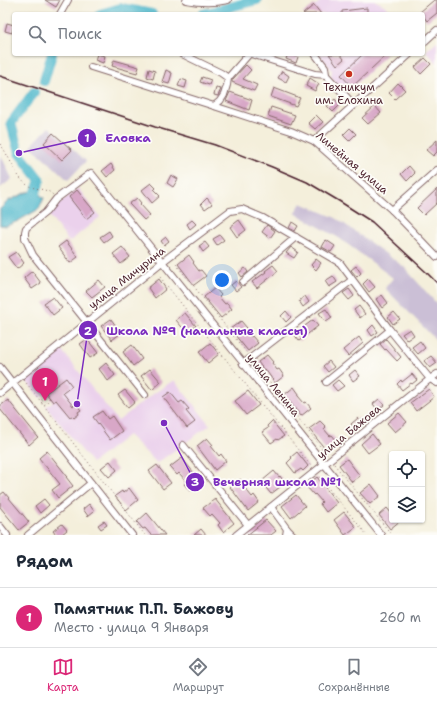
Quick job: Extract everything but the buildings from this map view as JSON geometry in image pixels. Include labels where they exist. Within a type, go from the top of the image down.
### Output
[{"type":"street","points":[[61,12],[68,0]]},
{"type":"street","points":[[186,0],[195,2],[221,2],[228,0]]},
{"type":"street","points":[[425,41],[437,30]]},
{"type":"street","points":[[186,56],[228,78]]},
{"type":"street","points":[[214,106],[224,95],[228,78],[248,56]]},
{"type":"street","points":[[256,56],[315,74],[326,75]]},
{"type":"street","points":[[317,56],[325,66],[326,75],[354,105]]},
{"type":"street","points":[[314,141],[408,56]]},
{"type":"street","name":"Линейная улица","points":[[91,67],[291,131],[314,141],[392,210],[437,257]]},
{"type":"street","points":[[392,210],[437,170]]},
{"type":"street","name":"улица Ленина","points":[[56,199],[91,173],[380,535]]},
{"type":"street","points":[[56,199],[46,212],[26,228],[25,238],[33,255],[145,395]]},
{"type":"street","name":"улица Мичурина","points":[[0,393],[162,262],[230,212],[242,209],[263,218],[296,237]]},
{"type":"street","points":[[243,282],[296,237],[340,263],[390,330],[430,379],[437,383]]},
{"type":"street","points":[[243,364],[352,280]]},
{"type":"street","points":[[326,382],[390,330]]},
{"type":"street","points":[[0,367],[132,535]]},
{"type":"street","name":"улица Бажова","points":[[236,535],[437,374]]},
{"type":"street","points":[[183,445],[248,525]]},
{"type":"street","points":[[28,535],[91,483]]},
{"type":"street","points":[[271,508],[287,532],[293,535]]},
{"type":"street","points":[[0,526],[7,535]]},
{"type":"path","points":[[0,144],[20,179],[29,186],[52,193],[56,199]]},
{"type":"path","points":[[176,264],[392,535]]},
{"type":"path","points":[[160,277],[367,535]]},
{"type":"path","points":[[21,377],[145,535]]},
{"type":"shaded area","points":[[323,0],[374,0],[384,5],[392,12],[305,12]]},
{"type":"shaded area","points":[[437,41],[437,63],[426,51]]},
{"type":"shaded area","name":"Техникум им. Елохина","points":[[321,56],[385,56],[347,93],[331,78],[332,70]]},
{"type":"shaded area","points":[[49,127],[86,161],[68,180],[31,146]]},
{"type":"shaded area","points":[[0,153],[12,179],[0,188]]},
{"type":"shaded area","points":[[78,188],[100,217],[69,242],[47,213]]},
{"type":"shaded area","points":[[301,203],[336,218],[404,267],[437,304],[437,341],[385,288],[393,278],[339,238],[295,213]]},
{"type":"shaded area","points":[[60,348],[118,421],[174,380],[210,425],[157,463],[128,435],[92,463],[46,406],[53,402],[46,393],[40,398],[24,378]]},
{"type":"water","points":[[36,191],[44,198],[39,209],[6,226],[0,225],[0,209],[8,201],[27,192]]},
{"type":"waterway","points":[[211,12],[257,0]]},
{"type":"waterway","points":[[107,12],[121,8],[142,12]]},
{"type":"waterway","points":[[44,81],[51,56]]},
{"type":"waterway","points":[[32,203],[40,180],[19,153],[11,123],[34,92]]},
{"type":"railway","points":[[0,76],[215,145],[307,182],[372,222],[437,283]]},
{"type":"place","name":"Техникум им. Елохина","points":[[349,74]]},
{"type":"place","name":"Еловка","points":[[19,153]]},
{"type":"place","name":"Памятник П.П. Бажову","points":[[45,401]]},
{"type":"place","name":"Школа №9 (начальные классы)","points":[[77,404]]},
{"type":"place","name":"Вечерняя школа №1","points":[[164,423]]}]
